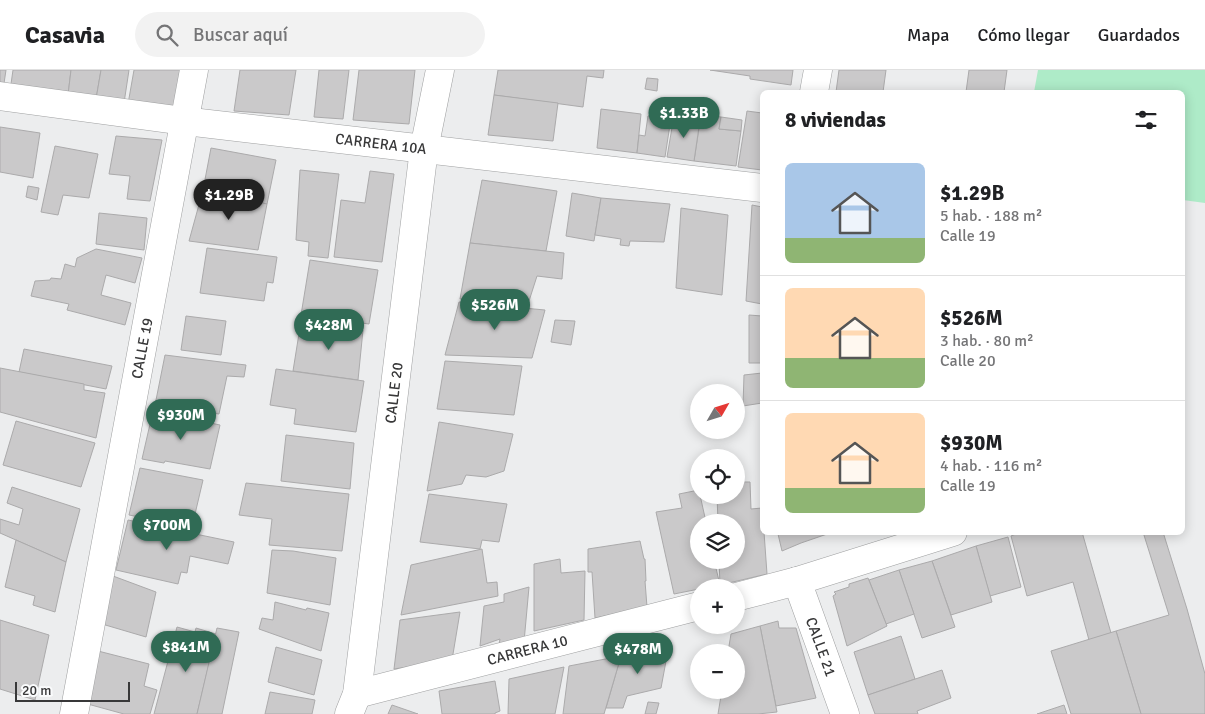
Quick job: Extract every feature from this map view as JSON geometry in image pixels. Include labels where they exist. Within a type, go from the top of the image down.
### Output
[{"type":"street","name":"CALLE 19","points":[[74,714],[194,70]]},
{"type":"street","name":"CALLE 20","points":[[353,704],[424,148],[440,70]]},
{"type":"street","points":[[814,90],[818,70]]},
{"type":"street","name":"CARRERA 10A","points":[[0,96],[184,121],[760,188]]},
{"type":"street","points":[[745,594],[797,581],[943,535]]},
{"type":"street","name":"CALLE 21","points":[[797,581],[845,714]]},
{"type":"street","name":"CARRERA 10","points":[[353,704],[690,609]]},
{"type":"green space","points":[[1038,70],[1205,70],[1205,203],[1185,200],[1185,90],[1034,90]]},
{"type":"building","points":[[0,70],[6,70],[3,90],[0,90]]},
{"type":"building","points":[[13,70],[71,70],[68,95],[10,91]]},
{"type":"building","points":[[71,70],[101,70],[96,99],[68,95]]},
{"type":"building","points":[[101,70],[129,70],[124,103],[96,99]]},
{"type":"building","points":[[134,70],[182,70],[175,110],[128,104]]},
{"type":"building","points":[[240,70],[296,70],[289,115],[234,111]]},
{"type":"building","points":[[319,70],[349,70],[343,119],[314,117]]},
{"type":"building","points":[[359,70],[415,70],[409,124],[353,120]]},
{"type":"building","points":[[498,70],[604,70],[603,78],[587,76],[583,107],[494,95]]},
{"type":"building","points":[[710,70],[793,70],[791,85],[750,79],[750,76]]},
{"type":"building","points":[[839,70],[886,70],[883,90],[836,90]]},
{"type":"building","points":[[969,70],[1007,70],[1004,90],[966,90]]},
{"type":"building","points":[[647,78],[658,79],[657,91],[645,89]]},
{"type":"building","points":[[494,95],[558,103],[553,141],[488,135]]},
{"type":"building","points":[[601,109],[641,114],[637,153],[597,148]]},
{"type":"building","points":[[747,111],[760,113],[760,170],[738,167]]},
{"type":"building","points":[[701,115],[721,117],[719,129],[741,131],[736,166],[694,161]]},
{"type":"building","points":[[648,116],[671,118],[665,157],[637,153],[639,135],[645,136]]},
{"type":"building","points":[[674,116],[700,120],[694,161],[667,157]]},
{"type":"building","points":[[721,117],[742,120],[741,131],[719,129]]},
{"type":"building","points":[[0,127],[40,133],[33,178],[0,172]]},
{"type":"building","points":[[116,136],[162,140],[150,201],[127,199],[130,176],[109,174]]},
{"type":"building","points":[[55,146],[98,154],[89,198],[63,195],[58,215],[41,212]]},
{"type":"building","points":[[211,148],[276,160],[267,204],[203,190]]},
{"type":"building","points":[[300,170],[339,174],[328,258],[308,256],[309,242],[296,240]]},
{"type":"building","points":[[370,171],[394,174],[382,262],[334,257],[341,200],[365,203]]},
{"type":"building","points":[[482,180],[557,191],[546,251],[470,243]]},
{"type":"building","points":[[28,186],[39,188],[37,200],[26,197]]},
{"type":"building","points":[[203,190],[267,204],[258,250],[189,241]]},
{"type":"building","points":[[572,193],[601,198],[594,241],[566,236]]},
{"type":"building","points":[[601,198],[670,204],[664,242],[630,241],[629,246],[620,245],[621,239],[595,235]]},
{"type":"building","points":[[752,205],[760,207],[760,304],[746,301]]},
{"type":"building","points":[[681,208],[728,215],[722,295],[676,288]]},
{"type":"building","points":[[99,213],[147,218],[144,250],[96,244]]},
{"type":"building","points":[[470,243],[564,253],[562,279],[537,276],[529,301],[460,299]]},
{"type":"building","points":[[207,248],[277,257],[273,283],[267,282],[264,301],[200,293]]},
{"type":"building","points":[[96,249],[142,258],[135,283],[106,275],[101,295],[131,303],[125,325],[67,310],[69,304],[31,296],[35,281],[50,280],[51,278],[61,279],[65,264],[75,267],[77,258]]},
{"type":"building","points":[[310,260],[378,270],[369,324],[301,315]]},
{"type":"building","points":[[459,302],[545,310],[532,358],[445,355]]},
{"type":"building","points":[[749,315],[760,316],[760,363],[749,363]]},
{"type":"building","points":[[186,316],[226,321],[221,355],[181,350]]},
{"type":"building","points":[[555,320],[575,321],[571,345],[551,342]]},
{"type":"building","points":[[301,321],[363,330],[358,380],[293,371]]},
{"type":"building","points":[[24,349],[112,366],[106,389],[19,372]]},
{"type":"building","points":[[165,355],[246,365],[244,377],[227,376],[219,414],[155,405]]},
{"type":"building","points":[[445,361],[522,366],[514,415],[437,409]]},
{"type":"building","points":[[0,368],[84,384],[84,390],[105,393],[96,438],[0,412]]},
{"type":"building","points":[[276,369],[364,381],[356,432],[294,424],[296,409],[270,405]]},
{"type":"building","points":[[760,373],[760,403],[745,406],[744,375]]},
{"type":"building","points":[[153,411],[220,425],[210,469],[142,459]]},
{"type":"building","points":[[16,421],[95,443],[81,487],[3,465]]},
{"type":"building","points":[[439,422],[513,434],[504,471],[486,477],[466,475],[462,484],[427,491]]},
{"type":"building","points":[[286,435],[354,443],[350,489],[281,481]]},
{"type":"building","points":[[140,468],[203,480],[192,527],[129,515]]},
{"type":"building","points":[[745,482],[750,482],[751,509],[760,508],[760,535],[764,535],[767,574],[745,579],[720,579],[719,569],[745,569],[745,514],[718,514],[717,504],[745,504]]},
{"type":"building","points":[[246,483],[349,494],[342,551],[269,545],[272,519],[239,515]]},
{"type":"building","points":[[12,487],[80,509],[66,562],[0,533],[0,519],[19,525],[23,509],[7,503]]},
{"type":"building","points":[[690,492],[690,504],[702,504],[704,514],[690,514],[690,569],[716,569],[719,579],[690,579],[690,591],[674,594],[656,512],[682,508],[679,494]]},
{"type":"building","points":[[429,494],[507,504],[499,542],[482,540],[480,549],[420,542]]},
{"type":"building","points":[[128,520],[234,542],[228,564],[190,556],[187,573],[181,572],[178,584],[116,570]]},
{"type":"building","points":[[778,535],[824,535],[801,543],[782,551]]},
{"type":"building","points":[[1083,535],[1111,633],[1089,640],[1073,582],[1027,596],[1011,536]]},
{"type":"building","points":[[1144,535],[1164,535],[1205,674],[1205,714],[1141,714],[1116,631],[1169,615]]},
{"type":"building","points":[[1008,537],[1021,587],[990,596],[976,546]]},
{"type":"building","points":[[16,540],[66,562],[55,612],[33,605],[35,596],[5,587]]},
{"type":"building","points":[[640,541],[645,559],[647,607],[595,618],[592,572],[588,572],[588,549]]},
{"type":"building","points":[[976,546],[992,602],[951,615],[932,561]]},
{"type":"building","points":[[482,549],[487,583],[497,582],[498,596],[401,615],[411,565]]},
{"type":"building","points":[[272,550],[293,551],[336,558],[330,605],[267,593]]},
{"type":"building","points":[[560,559],[561,573],[585,571],[584,620],[534,631],[534,564]]},
{"type":"building","points":[[932,561],[955,627],[922,638],[899,570]]},
{"type":"building","points":[[899,570],[914,614],[886,624],[869,580]]},
{"type":"building","points":[[113,576],[156,592],[146,637],[102,624]]},
{"type":"building","points":[[868,578],[887,626],[847,646],[833,596],[836,594],[834,592],[849,587],[849,584]]},
{"type":"building","points":[[529,587],[524,642],[499,645],[500,639],[480,646],[484,606],[504,602],[504,594]]},
{"type":"building","points":[[275,602],[306,610],[307,608],[329,613],[321,651],[259,629],[262,618],[273,620]]},
{"type":"building","points":[[460,612],[452,660],[394,669],[400,620]]},
{"type":"building","points":[[0,620],[49,635],[35,700],[0,689]]},
{"type":"building","points":[[778,621],[779,628],[796,628],[816,698],[776,706],[760,626]]},
{"type":"building","points":[[760,626],[777,712],[718,714],[720,699],[745,699],[745,644],[729,644],[731,634],[745,634],[745,630]]},
{"type":"building","points":[[177,627],[195,632],[196,628],[216,634],[197,714],[154,714]]},
{"type":"building","points":[[217,628],[239,632],[222,714],[197,714]]},
{"type":"building","points":[[1116,631],[1141,714],[1071,714],[1051,651]]},
{"type":"building","points":[[901,636],[915,679],[868,695],[854,652]]},
{"type":"building","points":[[669,645],[661,688],[627,696],[623,708],[606,708],[621,656]]},
{"type":"building","points":[[276,647],[322,660],[314,695],[268,682]]},
{"type":"building","points":[[98,651],[149,664],[144,686],[157,690],[150,714],[124,714],[84,703]]},
{"type":"building","points":[[621,656],[604,714],[563,714],[569,666]]},
{"type":"building","points":[[564,667],[555,714],[508,714],[509,679]]},
{"type":"building","points":[[942,670],[951,698],[917,711],[918,714],[875,714],[868,695]]},
{"type":"building","points":[[495,681],[500,711],[495,714],[442,714],[439,691]]},
{"type":"building","points":[[270,692],[315,700],[312,714],[265,714]]},
{"type":"building","points":[[648,702],[659,703],[656,714],[645,714]]},
{"type":"building","points":[[392,705],[418,714],[388,714]]},
{"type":"building","points":[[1064,705],[1067,714],[1037,714]]}]
